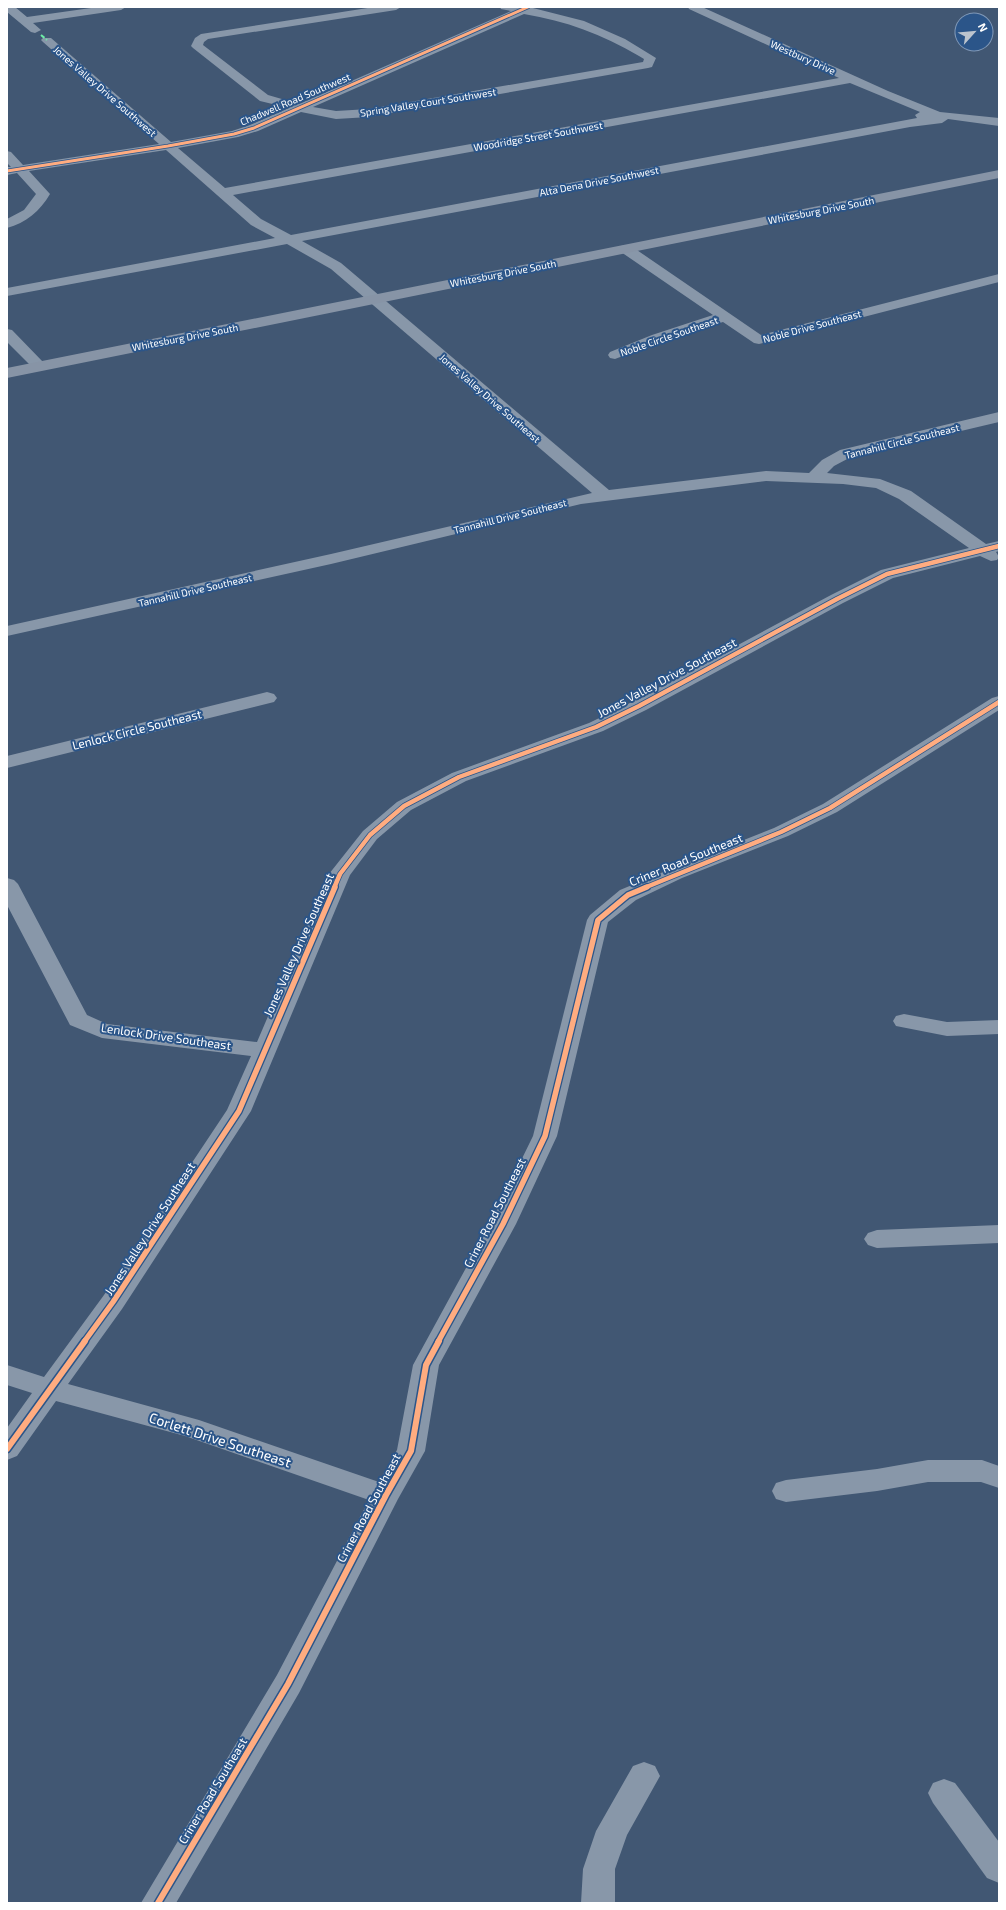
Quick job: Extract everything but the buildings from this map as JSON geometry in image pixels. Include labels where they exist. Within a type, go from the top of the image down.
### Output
[{"type":"main road","name":"Whitesburg Drive South","points":[[7,373],[999,174]]},
{"type":"street","name":"Jones Valley Drive Southwest","points":[[8,7],[256,222],[316,253],[336,266],[375,299]]},
{"type":"street","points":[[24,21],[121,7]]},
{"type":"street","name":"Spring Valley Court Southwest","points":[[396,7],[205,36],[199,40],[197,46],[264,98],[301,108],[336,115],[369,113],[648,65],[650,58],[625,43],[589,26],[525,9],[505,7]]},
{"type":"street","name":"Westbury Drive","points":[[693,7],[853,79],[917,115]]},
{"type":"street","name":"Chadwell Road Southwest","points":[[7,172],[168,146],[234,134],[254,128],[525,9]]},
{"type":"street","name":"Woodridge Street Southwest","points":[[222,192],[853,79]]},
{"type":"street","name":"Alta Dena Drive Southwest","points":[[288,239],[917,115],[999,122]]},
{"type":"street","points":[[7,155],[43,194],[37,206],[22,218],[7,224]]},
{"type":"street","points":[[7,292],[288,239]]},
{"type":"street","name":"Noble Drive Southeast","points":[[626,249],[723,317],[759,340],[999,278]]},
{"type":"street","name":"Jones Valley Drive Southeast","points":[[375,299],[607,497]]},
{"type":"street","name":"Noble Circle Southeast","points":[[615,355],[657,338],[723,317]]},
{"type":"street","points":[[7,333],[39,366]]},
{"type":"street","name":"Tannahill Circle Southeast","points":[[813,478],[828,463],[846,453],[999,417]]},
{"type":"street","name":"Tannahill Drive Southeast","points":[[7,632],[323,561],[580,499],[607,497],[661,488],[766,476],[843,479],[880,484],[905,495],[994,553]]},
{"type":"street","name":"Jones Valley Drive Southeast","points":[[7,1449],[114,1302],[239,1111],[340,874],[370,835],[404,806],[459,777],[589,730],[639,706],[837,599],[887,574],[994,553]]},
{"type":"street","name":"Lenlock Circle Southeast","points":[[7,762],[267,698]]},
{"type":"street","name":"Criner Road Southeast","points":[[158,1903],[288,1684],[386,1495],[411,1451],[426,1365],[503,1224],[545,1136],[598,920],[628,895],[675,874],[781,832],[830,808],[999,702]]},
{"type":"street","name":"Lenlock Drive Southeast","points":[[7,884],[78,1020],[102,1031],[265,1050]]},
{"type":"street","points":[[904,1021],[948,1029],[999,1027]]},
{"type":"street","points":[[877,1239],[999,1234]]},
{"type":"street","name":"Corlett Drive Southeast","points":[[7,1375],[88,1401],[189,1427],[386,1495]]},
{"type":"street","points":[[786,1491],[928,1472],[982,1471],[999,1477]]},
{"type":"street","points":[[598,1903],[599,1869],[612,1831],[644,1776]]},
{"type":"street","points":[[944,1793],[999,1868]]},
{"type":"marked path","points":[[41,35],[47,40]]},
{"type":"cycle path","points":[[7,171],[168,146],[234,134],[254,128],[528,7]]},
{"type":"cycle path","points":[[7,1449],[113,1302],[239,1111],[340,874],[370,835],[404,806],[459,777],[596,727],[639,706],[837,599],[887,574],[999,546]]},
{"type":"cycle path","points":[[158,1903],[288,1684],[386,1495],[411,1451],[426,1365],[503,1224],[545,1136],[598,920],[628,895],[675,874],[781,832],[830,808],[999,702]]}]
